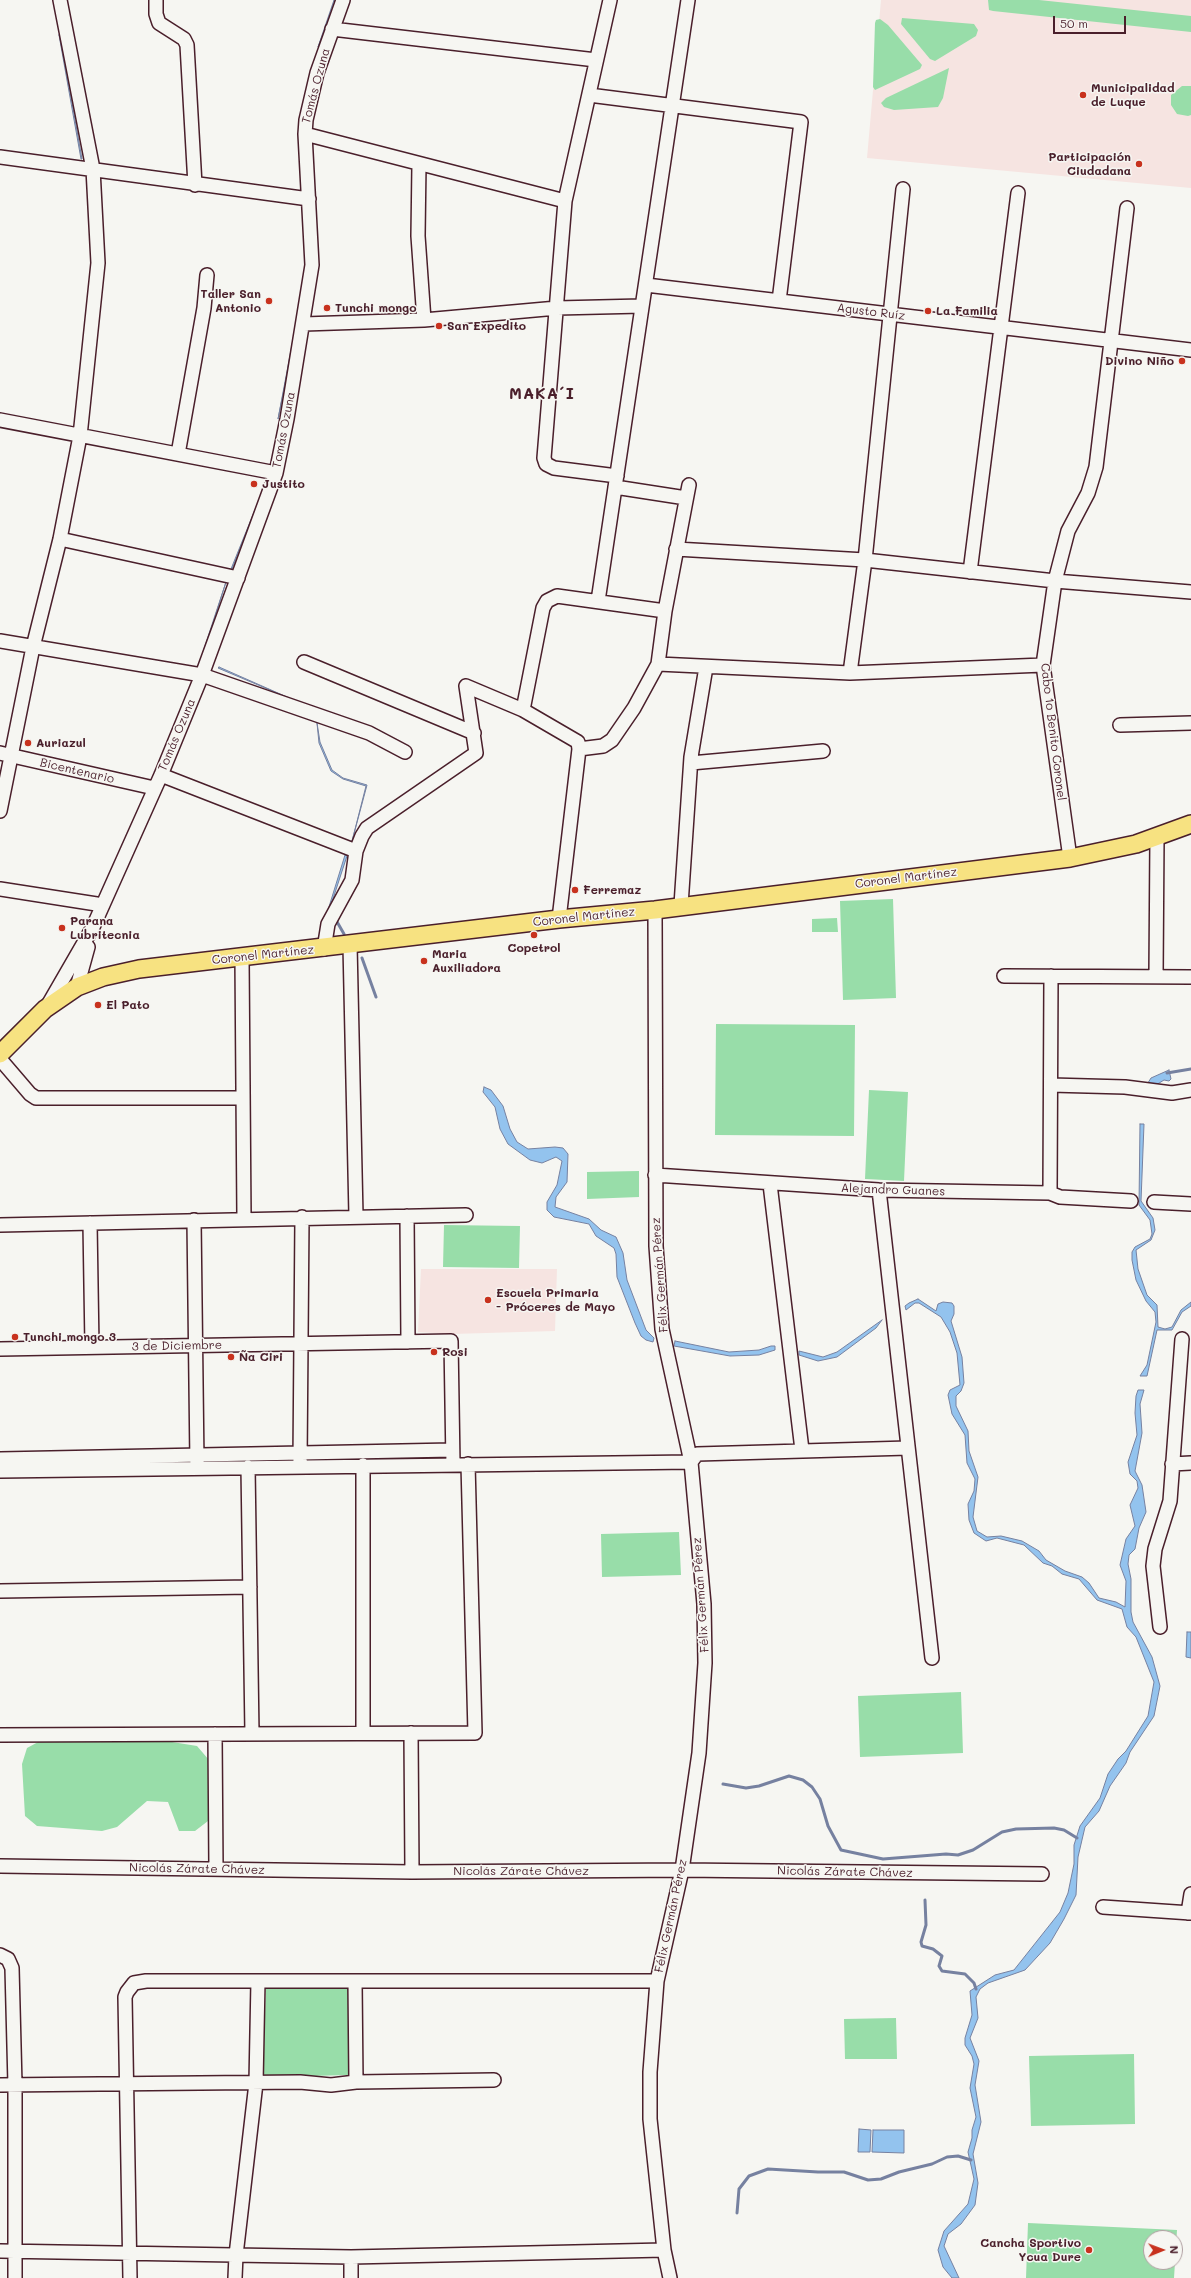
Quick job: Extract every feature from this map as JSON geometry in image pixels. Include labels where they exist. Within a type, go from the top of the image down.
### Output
[{"type":"main road","name":"Coronel Martínez","points":[[0,1054],[45,1010],[77,987],[103,977],[139,969],[324,949],[559,919],[655,910],[681,905],[1070,858],[1136,844],[1191,824]]},
{"type":"street","points":[[0,811],[5,754],[60,539],[80,436],[98,263],[93,169],[60,0]]},
{"type":"street","points":[[156,0],[156,14],[159,23],[184,39],[187,45],[195,185]]},
{"type":"street","name":"Tomás Ozuna","points":[[77,987],[93,928],[161,775],[202,675],[276,474],[304,324],[312,265],[305,134],[312,93],[332,29],[343,0]]},
{"type":"street","points":[[610,0],[565,201],[544,460],[548,466],[554,468],[686,498]]},
{"type":"street","points":[[598,601],[688,0]]},
{"type":"street","points":[[332,29],[596,60]]},
{"type":"street","points":[[589,95],[800,122],[779,301]]},
{"type":"street","points":[[305,134],[565,201]]},
{"type":"street","points":[[0,157],[93,169],[195,185],[309,199]]},
{"type":"street","points":[[419,164],[418,236],[424,320]]},
{"type":"street","points":[[850,674],[865,560],[903,189]]},
{"type":"street","points":[[970,572],[1018,193]]},
{"type":"street","name":"Cabo 1o Benito Coronel","points":[[1070,858],[1042,665],[1055,581],[1068,532],[1088,493],[1096,467],[1127,208]]},
{"type":"street","points":[[178,454],[204,308],[207,275]]},
{"type":"street","name":"Agusto Ruíz","points":[[646,285],[1191,350]]},
{"type":"street","points":[[304,324],[424,320],[557,308],[642,306]]},
{"type":"street","points":[[0,420],[276,474]]},
{"type":"street","points":[[579,749],[604,746],[612,740],[634,708],[658,664],[665,611],[689,485]]},
{"type":"street","points":[[60,539],[238,578]]},
{"type":"street","points":[[676,549],[865,560],[1055,581],[1191,592]]},
{"type":"street","points":[[522,710],[543,608],[548,601],[557,596],[665,611]]},
{"type":"street","points":[[0,641],[202,675],[369,733],[405,752]]},
{"type":"street","points":[[304,662],[474,733]]},
{"type":"street","points":[[658,664],[850,674],[1042,665]]},
{"type":"street","points":[[681,905],[694,733],[706,666]]},
{"type":"street","points":[[324,949],[328,924],[352,880],[356,851],[367,828],[474,756],[477,749],[466,686],[522,710],[578,742],[579,749],[559,919]]},
{"type":"street","points":[[1120,725],[1191,723]]},
{"type":"street","points":[[691,763],[823,751]]},
{"type":"street","name":"Bicentenario","points":[[5,754],[154,788]]},
{"type":"street","points":[[161,775],[356,851]]},
{"type":"street","points":[[1156,976],[1157,837]]},
{"type":"street","points":[[0,889],[103,904]]},
{"type":"street","name":"Félix Germán Pérez","points":[[655,910],[656,1246],[662,1329],[691,1462],[704,1604],[706,1663],[699,1753],[682,1870],[657,1981],[650,2072],[650,2119],[664,2250],[670,2278]]},
{"type":"street","name":"Tomás Ozuna","points":[[45,1010],[93,928]]},
{"type":"street","points":[[350,945],[356,1216]]},
{"type":"street","points":[[242,958],[244,1218]]},
{"type":"street","points":[[1004,976],[1191,977]]},
{"type":"street","points":[[1050,1193],[1051,976]]},
{"type":"street","points":[[0,1059],[30,1094],[36,1098],[243,1098]]},
{"type":"street","points":[[1051,1085],[1125,1087],[1172,1093],[1191,1090]]},
{"type":"street","name":"Alejandro Guanes","points":[[655,1175],[770,1184],[879,1190],[1050,1193],[1060,1198],[1131,1201]]},
{"type":"street","points":[[770,1184],[802,1450]]},
{"type":"street","points":[[879,1190],[932,1658]]},
{"type":"street","points":[[1154,1202],[1191,1204]]},
{"type":"street","points":[[0,1225],[244,1218],[466,1214]]},
{"type":"street","points":[[408,1216],[408,1342]]},
{"type":"street","points":[[300,1460],[302,1217]]},
{"type":"street","points":[[194,1220],[197,1461]]},
{"type":"street","points":[[90,1223],[92,1347]]},
{"type":"street","points":[[1160,1627],[1153,1566],[1156,1549],[1168,1513],[1182,1340]]},
{"type":"street","name":"3 de Diciembre","points":[[0,1349],[451,1341],[452,1450]]},
{"type":"street","points":[[0,1471],[197,1461],[248,1467],[300,1460],[363,1465],[691,1462],[697,1454],[908,1448]]},
{"type":"street","points":[[0,1459],[197,1461],[300,1460],[452,1450],[453,1464]]},
{"type":"street","points":[[1172,1464],[1191,1463]]},
{"type":"street","points":[[0,1734],[475,1733],[468,1464]]},
{"type":"street","points":[[363,1465],[363,1733]]},
{"type":"street","points":[[248,1467],[252,1734]]},
{"type":"street","points":[[0,1592],[250,1587]]},
{"type":"street","points":[[410,1733],[412,1872]]},
{"type":"street","points":[[215,1734],[216,1869]]},
{"type":"street","name":"Nicolás Zárate Chávez","points":[[0,1866],[412,1872],[682,1870],[1042,1874]]},
{"type":"street","points":[[1103,1906],[1190,1913],[1191,1894]]},
{"type":"street","points":[[0,1954],[8,1959],[12,1968],[15,2085],[15,2278]]},
{"type":"street","points":[[130,2278],[125,1997],[131,1985],[146,1981],[657,1981]]},
{"type":"street","points":[[235,2278],[236,2255],[256,2083],[258,1981]]},
{"type":"street","points":[[355,1981],[356,2082]]},
{"type":"street","points":[[0,2085],[256,2083],[332,2085],[356,2082],[494,2080]]},
{"type":"street","points":[[0,2251],[351,2257],[664,2250]]},
{"type":"street","points":[[351,2257],[351,2278]]},
{"type":"shaded area","points":[[881,0],[1191,0],[1191,188],[867,158]]},
{"type":"shaded area","name":"Escuela Primaria - Próceres de Mayo","points":[[421,1269],[557,1269],[555,1331],[452,1334],[418,1332]]},
{"type":"green space","points":[[988,0],[1039,0],[1191,16],[1191,32],[993,11],[989,10]]},
{"type":"green space","points":[[902,18],[974,24],[978,30],[976,36],[935,61],[930,59],[901,24]]},
{"type":"green space","points":[[880,19],[888,25],[922,65],[920,69],[875,90],[873,87],[875,23],[876,20]]},
{"type":"green space","points":[[949,68],[943,98],[938,107],[894,110],[884,107],[881,103],[886,98]]},
{"type":"green space","points":[[1182,86],[1191,86],[1191,115],[1188,116],[1177,114],[1171,105],[1171,95]]},
{"type":"green space","points":[[893,899],[896,998],[843,1000],[840,901]]},
{"type":"green space","points":[[837,918],[838,932],[812,932],[812,919]]},
{"type":"green space","points":[[716,1024],[855,1025],[854,1136],[715,1135]]},
{"type":"green space","points":[[869,1090],[908,1092],[904,1181],[865,1179]]},
{"type":"green space","points":[[639,1171],[639,1197],[587,1199],[587,1172]]},
{"type":"green space","points":[[444,1225],[520,1226],[519,1268],[443,1267]]},
{"type":"green space","points":[[443,1455],[441,1459],[310,1460],[310,1458]]},
{"type":"green space","points":[[679,1532],[681,1575],[602,1577],[601,1534]]},
{"type":"green space","points":[[961,1692],[963,1753],[860,1757],[858,1696]]},
{"type":"green space","points":[[40,1741],[166,1741],[197,1746],[209,1760],[208,1821],[195,1831],[179,1831],[168,1802],[147,1801],[117,1827],[102,1831],[37,1826],[25,1816],[22,1764],[27,1748]]},
{"type":"green space","points":[[349,1986],[350,2075],[270,2077],[263,2074],[266,1987]]},
{"type":"green space","points":[[896,2018],[897,2059],[845,2059],[844,2019]]},
{"type":"green space","points":[[1134,2054],[1135,2124],[1031,2126],[1029,2056]]},
{"type":"green space","name":"Cancha Sportivo Ycua Dure","points":[[1028,2223],[1177,2230],[1143,2230],[1143,2270],[1174,2270],[1174,2278],[1026,2278]]},
{"type":"water","points":[[334,0],[336,0],[318,47]]},
{"type":"water","points":[[60,35],[82,159],[81,159]]},
{"type":"water","points":[[294,334],[295,334],[278,419]]},
{"type":"water","points":[[267,480],[232,569],[231,569]]},
{"type":"water","points":[[226,582],[201,661],[200,661]]},
{"type":"water","points":[[219,667],[296,701],[218,668]]},
{"type":"water","points":[[317,723],[320,742],[332,770],[343,778],[367,785],[351,845],[366,786],[343,779],[331,771],[319,743]]},
{"type":"water","points":[[345,855],[347,856],[329,911],[328,910]]},
{"type":"water","points":[[1169,1070],[1171,1079],[1169,1081],[1164,1080],[1156,1085],[1146,1086],[1151,1078]]},
{"type":"water","points":[[484,1087],[491,1090],[503,1106],[510,1129],[517,1142],[528,1149],[555,1147],[563,1148],[568,1154],[567,1182],[556,1197],[555,1207],[589,1219],[601,1230],[616,1237],[623,1253],[627,1280],[646,1330],[654,1338],[653,1342],[646,1340],[641,1336],[635,1323],[617,1277],[616,1254],[614,1248],[596,1236],[589,1224],[554,1217],[547,1210],[547,1202],[557,1185],[562,1161],[556,1157],[542,1163],[530,1160],[508,1144],[500,1129],[495,1107],[483,1092]]},
{"type":"water","points":[[1140,1124],[1144,1124],[1141,1201],[1153,1218],[1155,1230],[1151,1240],[1136,1250],[1138,1269],[1147,1295],[1157,1305],[1158,1327],[1165,1329],[1172,1327],[1181,1310],[1191,1302],[1191,1306],[1182,1312],[1172,1330],[1157,1330],[1147,1376],[1140,1376],[1147,1365],[1156,1322],[1155,1312],[1146,1301],[1136,1280],[1132,1260],[1132,1252],[1135,1247],[1150,1239],[1152,1234],[1150,1220],[1139,1205]]},
{"type":"water","points":[[918,1299],[936,1311],[938,1304],[943,1302],[952,1303],[954,1306],[954,1314],[951,1321],[962,1357],[964,1383],[961,1391],[956,1396],[956,1406],[968,1431],[969,1451],[978,1477],[973,1517],[977,1531],[987,1537],[1001,1536],[1022,1541],[1039,1551],[1046,1560],[1065,1571],[1082,1577],[1089,1583],[1099,1598],[1116,1602],[1125,1607],[1126,1581],[1120,1565],[1126,1539],[1135,1526],[1130,1505],[1138,1488],[1137,1481],[1130,1474],[1128,1462],[1137,1435],[1135,1413],[1136,1396],[1138,1390],[1144,1390],[1140,1404],[1142,1433],[1135,1471],[1142,1485],[1146,1512],[1139,1528],[1135,1549],[1129,1555],[1128,1564],[1131,1579],[1131,1612],[1133,1622],[1152,1657],[1160,1686],[1154,1716],[1130,1752],[1126,1763],[1110,1786],[1099,1811],[1085,1827],[1078,1857],[1076,1895],[1050,1943],[1025,1970],[988,1983],[980,1989],[976,1997],[978,2018],[970,2038],[979,2061],[975,2085],[981,2122],[973,2154],[978,2183],[975,2205],[961,2224],[948,2234],[944,2246],[959,2278],[952,2278],[943,2267],[938,2250],[944,2231],[968,2204],[974,2179],[968,2152],[976,2117],[970,2088],[974,2064],[972,2056],[965,2045],[965,2038],[972,2015],[970,1991],[995,1975],[1014,1970],[1060,1912],[1068,1893],[1074,1864],[1074,1845],[1080,1826],[1100,1798],[1108,1774],[1118,1759],[1126,1751],[1148,1716],[1154,1682],[1136,1637],[1127,1627],[1122,1609],[1097,1600],[1079,1579],[1062,1574],[1052,1566],[1043,1563],[1024,1545],[997,1538],[986,1541],[974,1533],[969,1520],[968,1504],[974,1491],[975,1479],[967,1463],[965,1435],[952,1414],[948,1395],[950,1390],[960,1385],[957,1353],[950,1332],[941,1317],[919,1303],[915,1303],[906,1310],[905,1306]]},
{"type":"water","points":[[882,1320],[876,1328],[837,1357],[818,1361],[799,1355],[799,1351],[823,1357],[837,1352]]},
{"type":"water","points":[[675,1341],[729,1352],[759,1350],[771,1346],[775,1346],[775,1350],[759,1355],[730,1356],[674,1346]]},
{"type":"water","points":[[1187,1632],[1191,1632],[1191,1658],[1186,1657]]},
{"type":"water","points":[[859,2129],[871,2130],[870,2152],[858,2152]]},
{"type":"water","points":[[873,2130],[904,2130],[904,2153],[872,2152]]},
{"type":"waterway","points":[[336,920],[344,934]]},
{"type":"waterway","points":[[362,958],[376,997]]},
{"type":"waterway","points":[[1167,1073],[1191,1069]]},
{"type":"waterway","points":[[723,1784],[746,1788],[759,1786],[789,1776],[803,1780],[812,1787],[820,1799],[828,1826],[841,1850],[883,1859],[946,1854],[958,1855],[973,1850],[1002,1832],[1016,1829],[1054,1828],[1064,1830],[1077,1838]]},
{"type":"waterway","points":[[925,1900],[926,1925],[921,1942],[922,1946],[933,1949],[942,1956],[939,1966],[942,1971],[965,1974],[974,1983],[976,1989]]},
{"type":"waterway","points":[[737,2213],[739,2189],[749,2176],[768,2169],[844,2172],[868,2180],[881,2179],[899,2172],[932,2164],[947,2157],[958,2156],[971,2160]]},
{"type":"place","name":"Municipalidad de Luque","points":[[1083,95]]},
{"type":"place","name":"Participación Ciudadana","points":[[1139,164]]},
{"type":"place","name":"Taller San Antonio","points":[[269,301]]},
{"type":"place","name":"Tunchi mongo","points":[[327,308]]},
{"type":"place","name":"La Familia","points":[[928,311]]},
{"type":"place","name":"San Expedito","points":[[439,326]]},
{"type":"place","name":"Divino Niño","points":[[1182,361]]},
{"type":"place","name":"Justito","points":[[254,484]]},
{"type":"place","name":"Auriazul","points":[[28,743]]},
{"type":"place","name":"Ferremaz","points":[[575,890]]},
{"type":"place","name":"Parana Lubritecnia","points":[[62,928]]},
{"type":"place","name":"Copetrol","points":[[534,935]]},
{"type":"place","name":"Maria Auxiliadora","points":[[424,961]]},
{"type":"place","name":"El Pato","points":[[98,1005]]},
{"type":"place","name":"Escuela Primaria - Próceres de Mayo","points":[[488,1300]]},
{"type":"place","name":"Tunchi mongo 3","points":[[15,1337]]},
{"type":"place","name":"Rosi","points":[[434,1352]]},
{"type":"place","name":"Ña Ciri","points":[[231,1357]]},
{"type":"place","name":"Cancha Sportivo Ycua Dure","points":[[1089,2250]]},
{"type":"district","name":"MAKA´I","points":[[542,394]]}]
